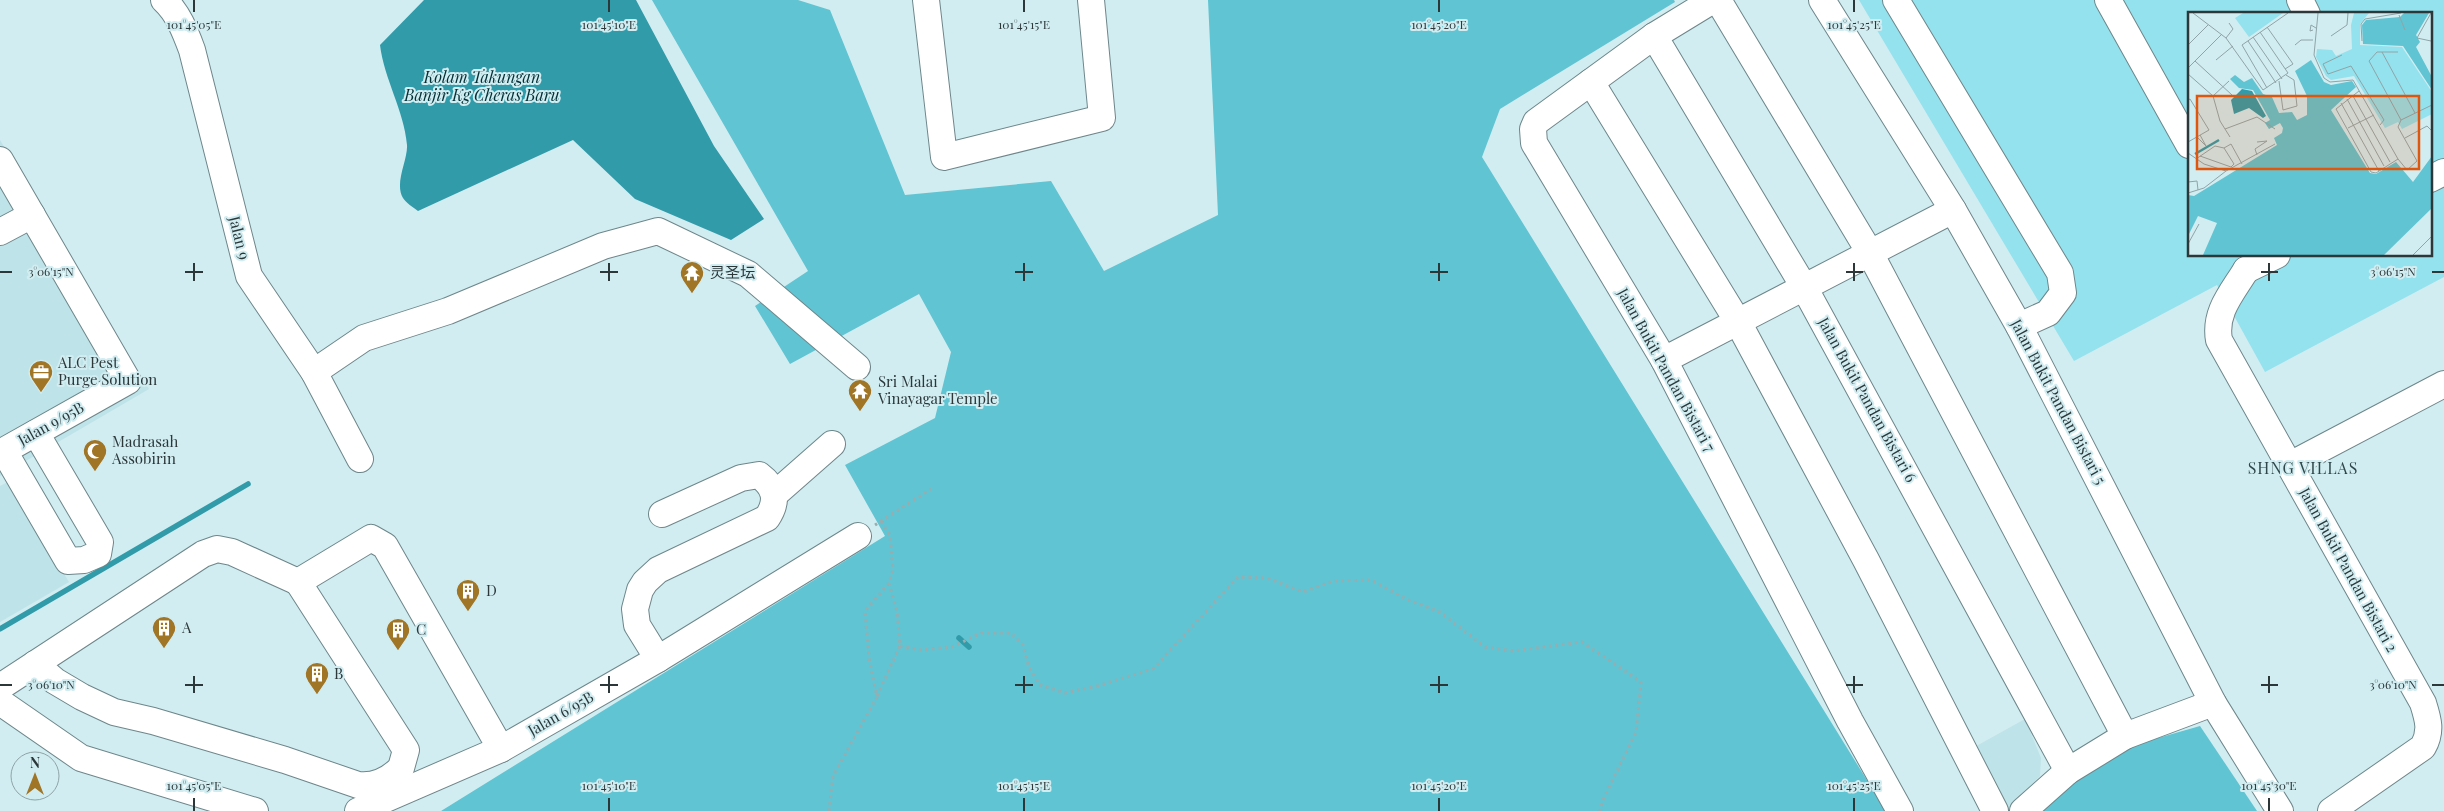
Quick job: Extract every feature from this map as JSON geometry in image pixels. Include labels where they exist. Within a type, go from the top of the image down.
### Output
[{"type":"street","points":[[926,0],[944,157],[1102,118],[1091,0]]},
{"type":"street","name":"Jalan Bukit Pandan Bistari 7","points":[[1713,0],[1654,36],[1536,122],[1533,129],[1534,143],[1664,360],[1850,722],[1900,811]]},
{"type":"street","points":[[1718,0],[1870,253],[2125,736]]},
{"type":"street","name":"Jalan Bukit Pandan Bistari 5","points":[[1822,0],[1953,210],[2019,326],[2213,703],[2280,811]]},
{"type":"street","points":[[1896,0],[2060,273],[2063,293],[2048,313],[2019,326]]},
{"type":"street","points":[[2108,0],[2188,142]]},
{"type":"street","points":[[2300,0],[2306,12]]},
{"type":"street","name":"Jalan 9","points":[[171,2],[192,50],[249,276],[314,372],[360,459]]},
{"type":"street","name":"Jalan Bukit Pandan Bistari 6","points":[[1654,36],[1804,287],[2068,772]]},
{"type":"street","points":[[1591,82],[1738,322],[1866,560],[1995,811]]},
{"type":"street","points":[[0,160],[32,215],[0,232]]},
{"type":"street","points":[[2432,177],[2444,172]]},
{"type":"street","points":[[1664,360],[1953,210]]},
{"type":"street","name":"Jalan 9/95B","points":[[2,452],[128,381],[32,215]]},
{"type":"street","points":[[314,372],[364,338],[448,311],[603,246],[658,231],[748,274],[857,366]]},
{"type":"street","points":[[2245,263],[2272,256]]},
{"type":"street","name":"Jalan Bukit Pandan Bistari 2","points":[[2245,263],[2218,319],[2219,340],[2423,703],[2429,722],[2428,738],[2423,747],[2331,811]]},
{"type":"street","points":[[2290,465],[2444,384]]},
{"type":"street","points":[[2,452],[68,561],[84,560],[98,554],[100,542],[36,433]]},
{"type":"street","points":[[774,495],[832,444]]},
{"type":"street","points":[[658,659],[637,625],[635,609],[640,590],[645,582],[658,570],[768,518],[773,509],[774,495],[770,484],[758,475],[741,478],[662,514]]},
{"type":"street","name":"Jalan 6/95B","points":[[358,811],[501,749],[658,659],[858,536]]},
{"type":"street","points":[[298,582],[371,538],[385,546],[501,749]]},
{"type":"street","points":[[0,687],[35,664],[203,554],[217,549],[232,552],[298,582],[406,750],[401,768],[378,784],[358,785],[224,742],[114,712],[82,697],[55,681],[35,664]]},
{"type":"street","points":[[0,702],[81,758],[255,811]]},
{"type":"street","points":[[2023,811],[2068,772],[2125,736],[2213,703]]},
{"type":"path","points":[[858,536],[931,489]]},
{"type":"path","points":[[877,696],[869,658],[865,611],[889,583],[893,570],[890,535],[881,521]]},
{"type":"path","points":[[900,646],[920,650],[952,647],[981,633],[1011,633],[1023,645],[1029,668],[1040,685],[1065,693],[1153,670],[1238,577],[1267,578],[1303,592],[1334,581],[1371,580],[1408,600],[1440,612],[1485,647],[1514,651],[1582,642],[1641,682],[1636,732],[1602,802],[1600,811]]},
{"type":"path","points":[[829,811],[833,776],[877,696],[900,646],[898,612],[889,583]]},
{"type":"shaded area","points":[[652,0],[798,0],[830,10],[905,195],[1051,181],[1104,271],[1218,215],[1208,0],[1674,0],[1675,2],[1500,109],[1482,157],[1886,811],[441,811],[885,536],[845,465],[935,418],[951,352],[919,294],[790,364],[755,306],[808,271]]},
{"type":"shaded area","points":[[1859,0],[2444,0],[2444,277],[2265,372],[2217,285],[2074,361]]},
{"type":"shaded area","points":[[0,140],[149,389],[0,476]]},
{"type":"shaded area","points":[[8,482],[69,582],[0,622],[0,486]]},
{"type":"shaded area","points":[[2025,719],[2041,758],[2040,776],[2006,811],[1971,749]]},
{"type":"shaded area","points":[[2200,726],[2257,811],[2042,811],[2076,780],[2130,746]]},
{"type":"water","name":"Kolam Takungan Banjir Kg Cheras Baru","points":[[424,0],[636,0],[714,146],[764,219],[731,240],[635,199],[573,140],[418,211],[404,200],[401,192],[400,186],[407,145],[402,119],[385,70],[380,45]]},
{"type":"waterway","points":[[0,629],[248,484]]},
{"type":"waterway","points":[[959,638],[969,647]]},
{"type":"place","name":"灵圣坛","points":[[692,294]]},
{"type":"place","name":"ALC Pest Purge Solution","points":[[41,393]]},
{"type":"place","name":"Sri Malai Vinayagar Temple","points":[[860,412]]},
{"type":"place","name":"Madrasah Assobirin","points":[[95,472]]},
{"type":"place","name":"D","points":[[468,612]]},
{"type":"place","name":"A","points":[[164,649]]},
{"type":"place","name":"C","points":[[398,651]]},
{"type":"place","name":"B","points":[[317,695]]},
{"type":"district","name":"SHNG VILLAS","points":[[2303,468]]}]
